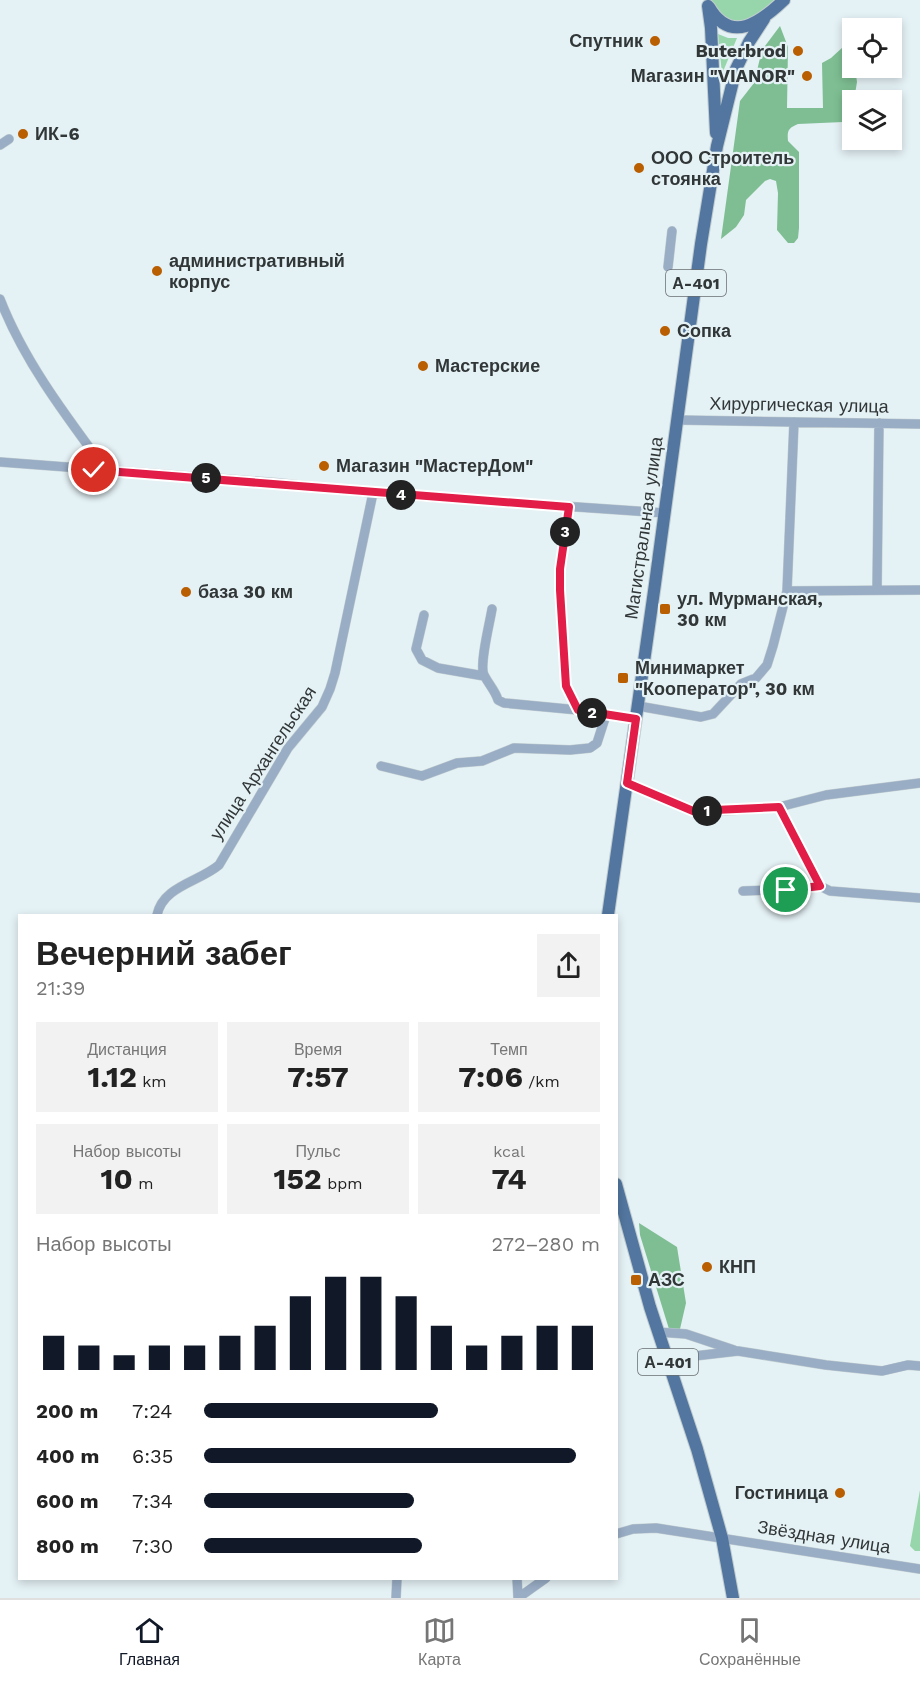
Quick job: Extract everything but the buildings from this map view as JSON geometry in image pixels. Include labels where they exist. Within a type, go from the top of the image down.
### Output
[{"type":"main road","name":"А-401","points":[[707,3],[718,19],[735,27],[746,26],[764,19],[784,0]]},
{"type":"main road","name":"Магистральная улица","points":[[707,3],[711,28],[717,146]]},
{"type":"main road","name":"Магистральная улица","points":[[608,914],[701,244],[717,146],[736,69],[749,42],[764,19]]},
{"type":"main road","name":"А-401","points":[[620,1211],[697,1449],[722,1538]]},
{"type":"main road","points":[[722,1538],[733,1598]]},
{"type":"street","points":[[0,145],[9,139]]},
{"type":"street","points":[[668,267],[672,231]]},
{"type":"street","points":[[0,299],[10,325],[56,403],[106,470]]},
{"type":"street","name":"Хирургическая улица","points":[[678,420],[920,424]]},
{"type":"street","points":[[638,705],[701,717],[713,714],[741,684],[756,678],[767,665],[787,591],[794,422]]},
{"type":"street","points":[[878,590],[879,423]]},
{"type":"street","points":[[0,462],[665,513]]},
{"type":"street","name":"улица Архангельская","points":[[157,914],[163,901],[173,891],[209,873],[219,865],[288,748],[322,707],[335,673],[373,492]]},
{"type":"street","points":[[569,507],[560,569],[560,590],[566,686],[578,710]]},
{"type":"street","points":[[787,591],[920,590]]},
{"type":"street","points":[[484,676],[484,653],[492,609]]},
{"type":"street","points":[[424,615],[416,649],[422,660],[438,668],[484,676],[495,689],[498,700],[504,703],[578,710],[636,719]]},
{"type":"street","points":[[381,766],[422,776],[457,763],[482,761],[514,748],[570,750],[590,748],[597,743],[606,715]]},
{"type":"street","points":[[627,783],[693,811],[779,807],[826,795],[920,783]]},
{"type":"street","points":[[779,807],[820,886],[830,891],[920,898]]},
{"type":"street","points":[[743,891],[802,889],[820,886]]},
{"type":"street","points":[[658,1332],[686,1334],[738,1351],[826,1365],[882,1371],[908,1365],[920,1366]]},
{"type":"street","points":[[670,1367],[686,1357],[738,1351]]},
{"type":"street","name":"Звёздная улица","points":[[618,1533],[633,1529],[656,1528],[920,1569]]},
{"type":"street","points":[[396,1598],[397,1580]]},
{"type":"street","points":[[517,1580],[518,1598]]},
{"type":"street","points":[[518,1598],[543,1580]]},
{"type":"green space","points":[[711,0],[774,0],[755,17],[737,23],[721,14]]},
{"type":"green space","points":[[780,26],[788,47],[787,108],[823,108],[822,63],[842,48],[842,78],[856,78],[856,90],[842,90],[842,122],[798,124],[789,130],[788,141],[799,152],[799,228],[798,238],[794,243],[788,243],[777,230],[778,193],[776,181],[770,179],[746,200],[744,215],[736,227],[721,239],[740,101],[754,83],[762,50]]},
{"type":"green space","points":[[718,34],[728,38],[737,38],[722,74]]},
{"type":"green space","points":[[639,1223],[677,1247],[686,1303],[680,1329],[669,1329],[640,1235]]},
{"type":"green space","points":[[920,1490],[920,1551],[915,1551],[910,1546]]},
{"type":"place","name":"Спутник","points":[[655,41]]},
{"type":"place","name":"Buterbrod","points":[[798,51]]},
{"type":"place","name":"Магазин \"VIANOR\"","points":[[807,76]]},
{"type":"place","name":"ИК-6","points":[[23,134]]},
{"type":"place","name":"ООО Строитель стоянка","points":[[639,168]]},
{"type":"place","name":"административный корпус","points":[[157,271]]},
{"type":"place","name":"Сопка","points":[[665,331]]},
{"type":"place","name":"Мастерские","points":[[423,366]]},
{"type":"place","name":"Магазин \"МастерДом\"","points":[[324,466]]},
{"type":"place","name":"база 30 км","points":[[186,592]]},
{"type":"place","name":"ул. Мурманская, 30 км","points":[[665,609]]},
{"type":"place","name":"Минимаркет \"Кооператор\", 30 км","points":[[623,678]]},
{"type":"place","name":"КНП","points":[[707,1267]]},
{"type":"place","name":"АЗС","points":[[636,1280]]},
{"type":"place","name":"Гостиница","points":[[840,1493]]},
{"type":"route","points":[[94,470],[569,507],[560,569],[560,590],[566,686],[578,710],[636,719],[627,783],[693,811],[779,807],[820,886],[786,890]]}]
